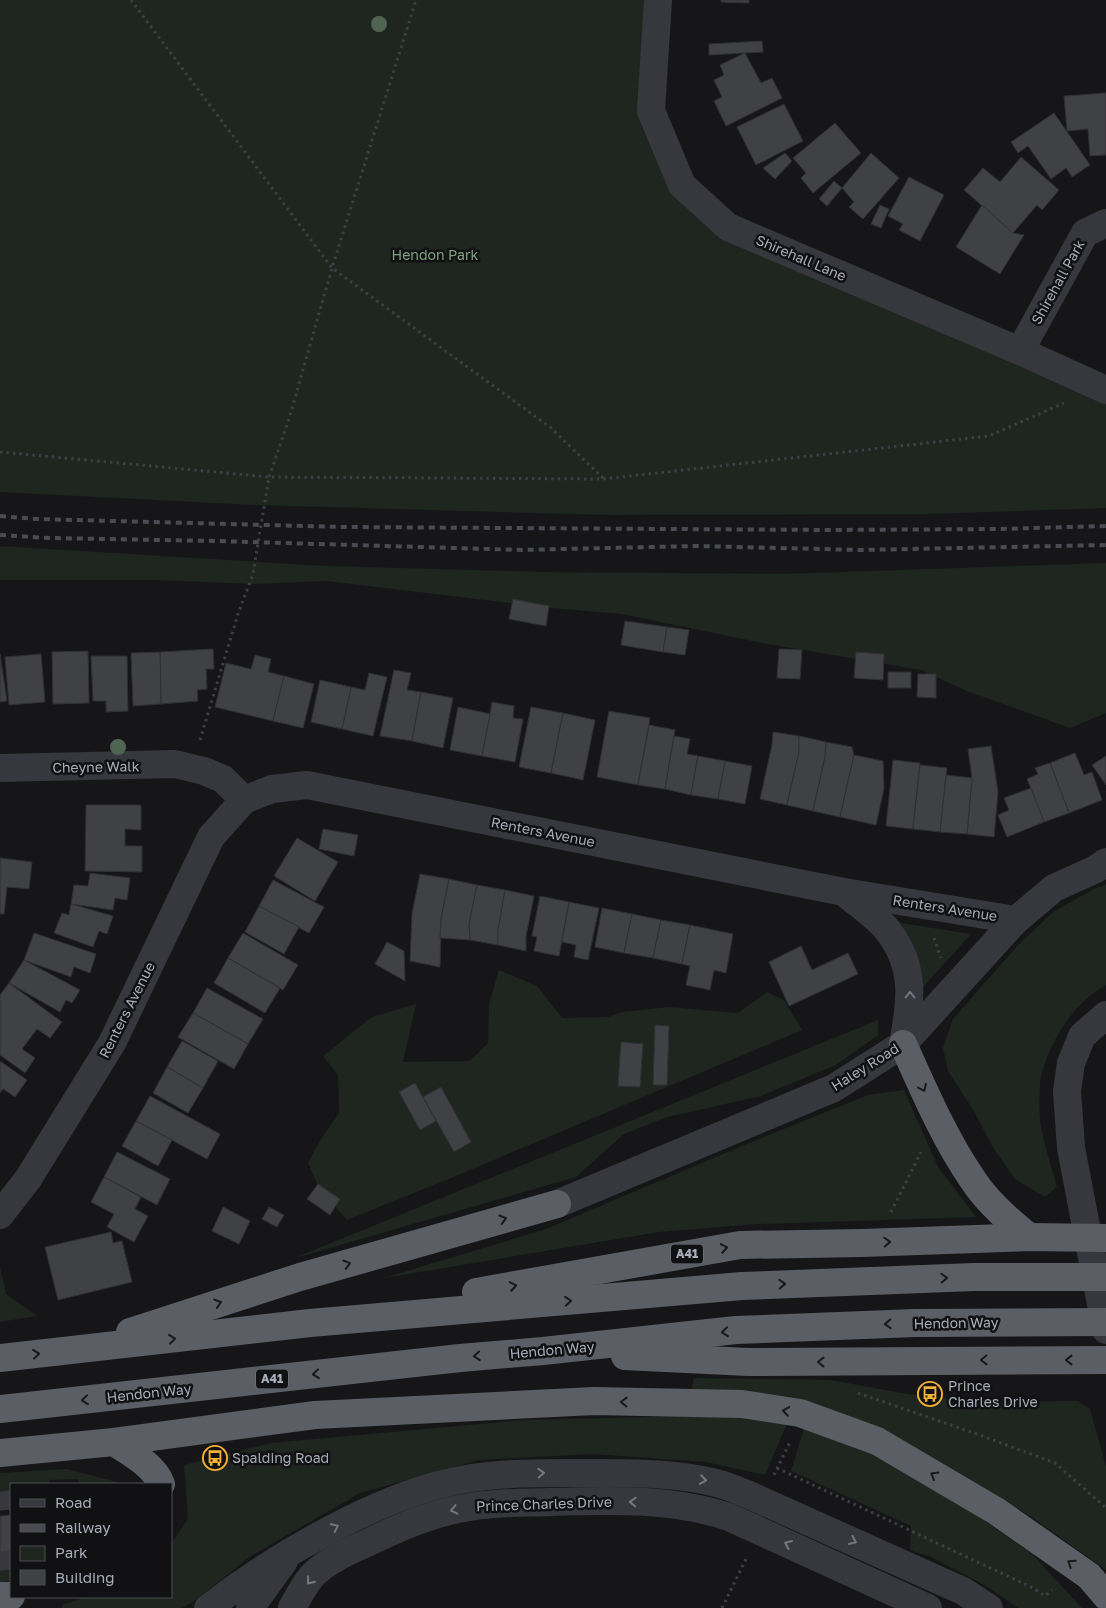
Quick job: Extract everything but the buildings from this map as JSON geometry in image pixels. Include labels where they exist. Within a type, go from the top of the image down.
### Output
[{"type":"highway","points":[[903,1044],[942,1127],[974,1182],[1007,1220],[1030,1237]]},
{"type":"highway","points":[[72,1351],[300,1277],[557,1204]]},
{"type":"highway","name":"A41","points":[[310,1322],[740,1245],[1030,1237],[1106,1238]]},
{"type":"highway","name":"A41","points":[[0,1358],[310,1322],[742,1286],[974,1277],[1106,1277]]},
{"type":"highway","name":"Hendon Way","points":[[0,1409],[460,1358],[736,1330],[915,1323],[1106,1322]]},
{"type":"highway","name":"A41","points":[[543,1351],[748,1362],[1106,1360]]},
{"type":"highway","points":[[0,1452],[114,1442],[315,1415],[594,1401],[742,1404],[800,1413],[877,1441],[996,1512],[1089,1576],[1106,1596]]},
{"type":"highway","points":[[114,1442],[146,1464],[161,1483]]},
{"type":"street","name":"Shirehall Lane","points":[[658,0],[651,111],[682,185],[728,227],[1020,350],[1103,389]]},
{"type":"street","name":"Shirehall Park","points":[[1020,350],[1085,233],[1106,223]]},
{"type":"street","name":"Cheyne Walk","points":[[0,768],[175,764],[196,756]]},
{"type":"street","points":[[196,756],[204,771],[223,779],[244,800]]},
{"type":"street","name":"Renters Avenue","points":[[0,1215],[28,1179],[112,1043],[211,837],[244,800],[272,789],[307,785],[844,892],[1016,920]]},
{"type":"street","name":"Haley Road","points":[[557,1204],[834,1088],[903,1044],[1016,920],[1054,888],[1103,866]]},
{"type":"street","name":"Renters Avenue","points":[[844,892],[877,919],[889,932],[902,955],[910,981],[910,1009],[903,1044]]},
{"type":"street","points":[[1106,1015],[1082,1036],[1072,1063],[1067,1091],[1071,1148],[1106,1330]]},
{"type":"street","points":[[208,1608],[242,1581],[324,1532],[386,1502],[423,1489],[466,1479],[512,1474],[607,1473],[662,1475],[712,1482],[747,1494],[896,1560],[963,1592],[989,1608]]},
{"type":"street","name":"Prince Charles Drive","points":[[292,1608],[312,1576],[323,1566],[398,1528],[436,1515],[470,1506],[506,1503],[608,1501],[680,1505],[706,1509],[729,1517],[928,1608]]},
{"type":"street","points":[[250,1608],[292,1550]]},
{"type":"lane","points":[[506,1503],[512,1474]]},
{"type":"path","points":[[131,0],[332,268],[551,428],[603,479]]},
{"type":"path","points":[[196,756],[238,614],[253,574],[269,477],[289,420],[332,268],[416,0]]},
{"type":"path","points":[[0,452],[269,477],[603,479],[989,436],[1103,389]]},
{"type":"path","points":[[932,932],[942,961]]},
{"type":"path","points":[[888,1217],[925,1144]]},
{"type":"path","points":[[857,1392],[1055,1463],[1106,1508]]},
{"type":"path","points":[[777,1468],[998,1571],[1045,1596],[1052,1590]]},
{"type":"path","points":[[722,1608],[751,1550]]},
{"type":"green space","name":"Hendon Park","points":[[0,0],[657,0],[652,112],[684,185],[727,228],[1106,389],[1106,508],[925,514],[610,515],[255,505],[0,492]]},
{"type":"green space","points":[[0,546],[324,566],[546,572],[781,574],[1106,563],[1106,713],[1070,728],[967,691],[921,670],[762,643],[622,614],[552,608],[327,581],[254,584],[158,580],[0,580]]},
{"type":"green space","points":[[1106,884],[1106,985],[1094,992],[1073,1012],[1050,1050],[1041,1077],[1039,1098],[1040,1120],[1057,1187],[1045,1197],[1015,1179],[992,1146],[975,1113],[948,1071],[943,1048],[953,1019],[1018,945],[1053,912]]},
{"type":"green space","points":[[901,923],[971,934],[923,987],[915,948]]},
{"type":"green space","points":[[499,970],[537,986],[562,1018],[608,1017],[622,1012],[669,1007],[738,1013],[767,992],[784,1000],[802,1030],[347,1220],[320,1190],[308,1163],[321,1139],[339,1113],[338,1075],[323,1056],[372,1017],[416,1004],[403,1062],[470,1061],[488,1043],[489,1004]]},
{"type":"green space","points":[[878,1020],[878,1035],[836,1065],[761,1096],[667,1117],[624,1134],[576,1177],[292,1259]]},
{"type":"green space","points":[[904,1090],[938,1167],[976,1217],[759,1224],[659,1232],[384,1278],[546,1229],[868,1095]]},
{"type":"green space","points":[[0,1267],[6,1294],[37,1316],[0,1322]]},
{"type":"green space","points":[[694,1378],[831,1380],[907,1394],[988,1402],[1078,1401],[1090,1409],[1106,1466],[1106,1570],[1030,1516],[901,1441],[691,1392]]},
{"type":"green space","points":[[738,1415],[789,1419],[765,1475],[706,1462],[593,1454],[479,1460],[360,1493],[251,1556],[190,1604],[180,1608],[62,1608],[62,1605],[83,1598],[172,1598],[172,1543],[188,1519],[184,1465],[271,1443],[524,1420]]},
{"type":"green space","points":[[805,1425],[859,1446],[954,1499],[1032,1554],[1082,1608],[1018,1608],[988,1587],[931,1557],[910,1550],[911,1526],[791,1471]]},
{"type":"green space","points":[[67,1469],[118,1483],[79,1483],[78,1479],[49,1480],[49,1483],[10,1483],[10,1493],[0,1494],[0,1473]]},
{"type":"green space","points":[[10,1567],[10,1581],[0,1582],[0,1568]]},
{"type":"railway","points":[[0,516],[36,519],[344,527],[830,530],[1106,526]]},
{"type":"railway","points":[[0,535],[49,538],[522,550],[696,546],[861,550],[1106,545]]},
{"type":"place","name":"Prince Charles Drive","points":[[930,1394]]},
{"type":"place","name":"Spalding Road","points":[[215,1458]]}]
